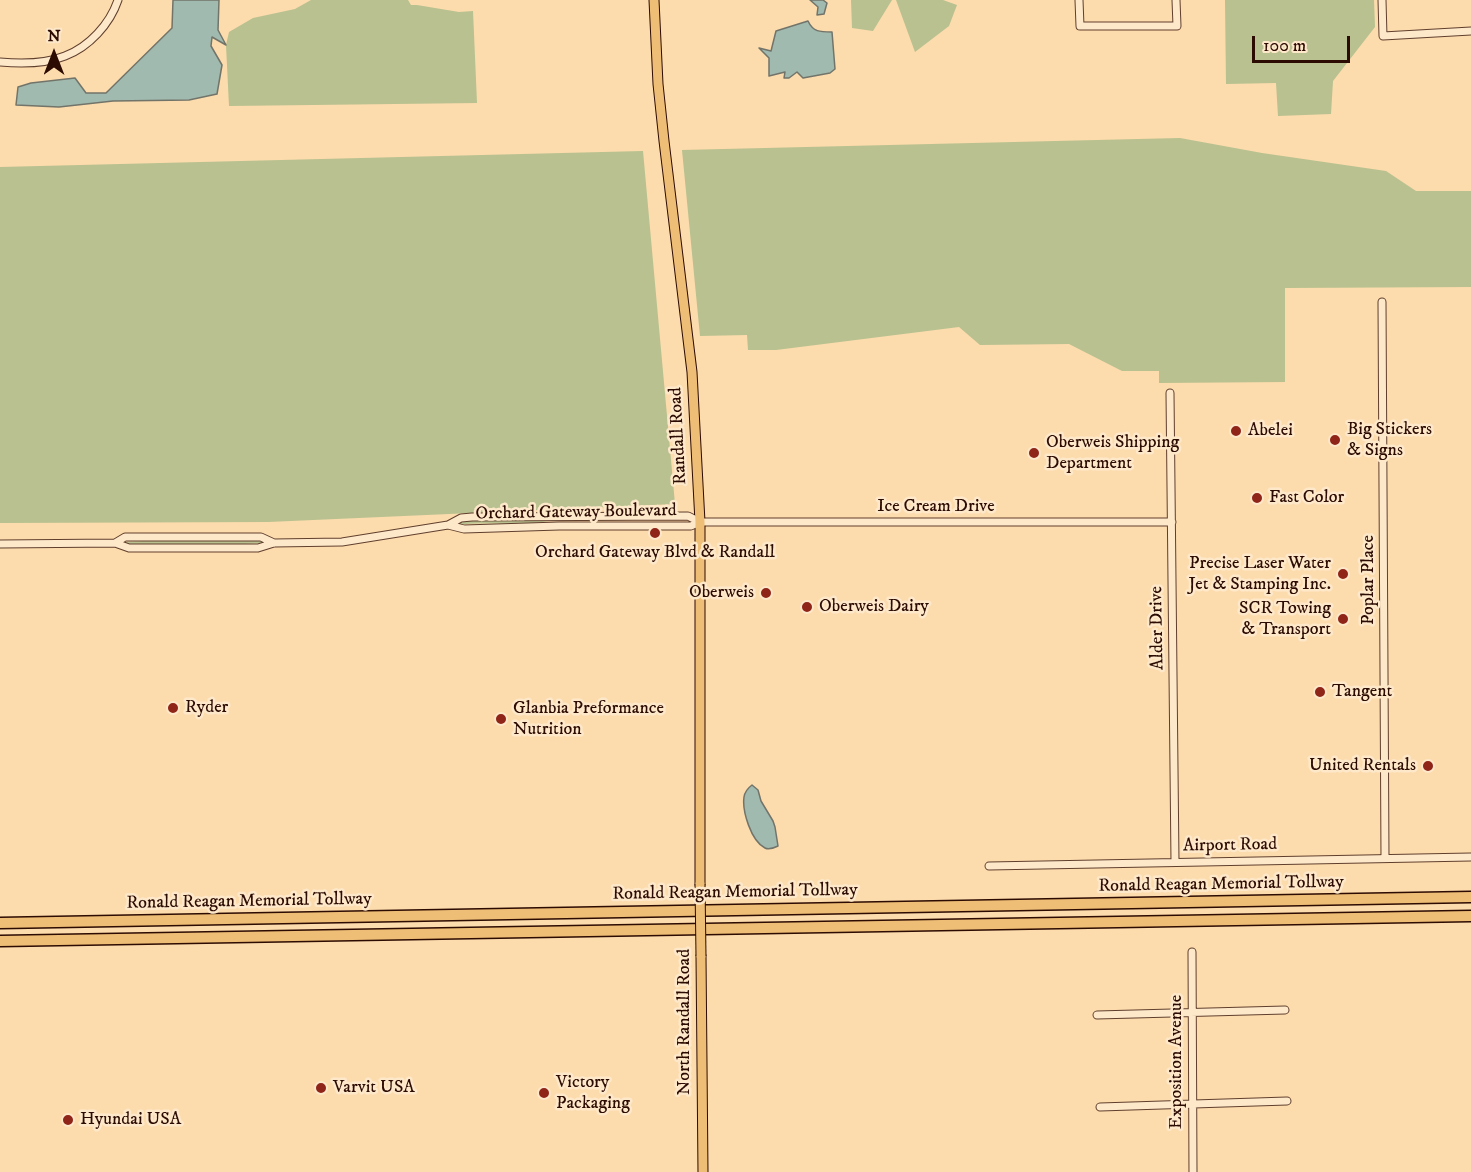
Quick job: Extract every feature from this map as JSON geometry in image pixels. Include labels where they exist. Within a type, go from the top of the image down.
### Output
[{"type":"highway","name":"Ronald Reagan Memorial Tollway","points":[[0,923],[1471,897]]},
{"type":"highway","name":"Ronald Reagan Memorial Tollway","points":[[0,941],[1471,916]]},
{"type":"main road","name":"Randall Road","points":[[654,0],[658,84],[692,372],[700,522],[700,872]]},
{"type":"main road","name":"North Randall Road","points":[[700,872],[703,1172]]},
{"type":"street","points":[[0,62],[22,64],[66,56],[85,44],[102,28],[114,11],[118,0]]},
{"type":"street","points":[[1079,0],[1080,26],[1177,26],[1176,0]]},
{"type":"street","points":[[1382,0],[1383,36],[1471,31]]},
{"type":"street","name":"Poplar Place","points":[[1382,302],[1385,858]]},
{"type":"street","name":"Alder Drive","points":[[1170,393],[1175,862]]},
{"type":"street","name":"Orchard Gateway Boulevard","points":[[0,544],[115,543],[125,537],[261,537],[274,543],[342,542],[448,525],[461,518],[481,517],[688,516],[700,522]]},
{"type":"street","name":"Ice Cream Drive","points":[[700,522],[1172,522]]},
{"type":"street","name":"Orchard Gateway Boulevard","points":[[448,525],[464,529],[497,529],[559,526],[691,526],[700,522]]},
{"type":"street","name":"Airport Road","points":[[989,866],[1471,857]]},
{"type":"street","name":"Exposition Avenue","points":[[1192,952],[1193,1172]]},
{"type":"street","points":[[1097,1015],[1285,1010]]},
{"type":"street","points":[[1100,1107],[1287,1101]]},
{"type":"green space","points":[[311,0],[408,0],[411,5],[459,12],[473,11],[477,103],[229,106],[226,45],[229,32],[253,18],[295,9]]},
{"type":"green space","points":[[851,0],[892,0],[873,31],[852,28]]},
{"type":"green space","points":[[896,0],[943,0],[957,5],[949,26],[915,52]]},
{"type":"green space","points":[[1225,0],[1374,0],[1375,27],[1333,81],[1331,114],[1278,116],[1276,83],[1226,84]]},
{"type":"green space","points":[[1180,138],[1262,153],[1386,171],[1416,191],[1471,191],[1471,287],[1285,288],[1285,382],[1159,383],[1159,371],[1122,371],[1069,344],[980,345],[959,327],[776,350],[748,350],[747,335],[700,336],[682,150]]},
{"type":"green space","points":[[643,151],[675,504],[268,522],[0,523],[0,167]]},
{"type":"green space","points":[[472,520],[553,520],[455,525]]},
{"type":"green space","points":[[269,541],[268,543],[244,544],[121,544],[122,542]]},
{"type":"shaded area","points":[[173,0],[219,0],[218,30],[226,45],[212,37],[211,46],[222,65],[217,94],[189,100],[113,101],[59,107],[16,105],[18,87],[31,83],[75,78],[86,93],[106,93],[172,28]]},
{"type":"shaded area","points":[[810,0],[823,0],[827,3],[824,14],[817,15],[818,7]]},
{"type":"shaded area","points":[[808,21],[817,31],[832,32],[835,69],[830,73],[803,78],[797,72],[789,78],[784,78],[785,72],[769,76],[769,58],[759,48],[771,51],[776,31]]},
{"type":"shaded area","points":[[752,785],[758,790],[761,801],[775,827],[778,846],[770,849],[760,844],[748,825],[744,810],[744,797]]},
{"type":"place","name":"Abelei","points":[[1236,431]]},
{"type":"place","name":"Big Stickers & Signs","points":[[1335,440]]},
{"type":"place","name":"Oberweis Shipping Department","points":[[1034,453]]},
{"type":"place","name":"Fast Color","points":[[1257,498]]},
{"type":"place","name":"Orchard Gateway Blvd & Randall","points":[[655,533]]},
{"type":"place","name":"Precise Laser Water Jet & Stamping Inc.","points":[[1343,574]]},
{"type":"place","name":"Oberweis","points":[[766,593]]},
{"type":"place","name":"Oberweis Dairy","points":[[807,607]]},
{"type":"place","name":"SCR Towing & Transport","points":[[1343,619]]},
{"type":"place","name":"Tangent","points":[[1320,692]]},
{"type":"place","name":"Ryder","points":[[173,708]]},
{"type":"place","name":"Glanbia Preformance Nutrition","points":[[501,719]]},
{"type":"place","name":"United Rentals","points":[[1428,766]]},
{"type":"place","name":"Varvit USA","points":[[321,1088]]},
{"type":"place","name":"Victory Packaging","points":[[544,1093]]},
{"type":"place","name":"Hyundai USA","points":[[68,1120]]}]
